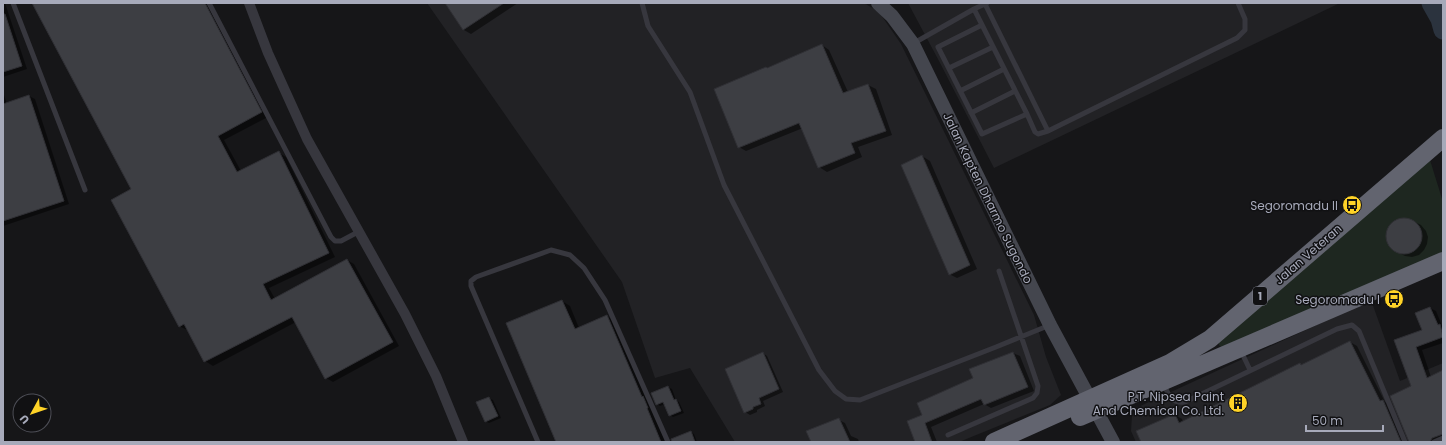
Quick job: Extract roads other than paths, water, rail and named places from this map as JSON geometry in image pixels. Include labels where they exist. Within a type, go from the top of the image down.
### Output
[{"type":"highway","name":"Jalan Veteran","points":[[1023,442],[1170,363],[1210,338],[1443,138]]},
{"type":"highway","name":"Jalan Veteran","points":[[994,442],[1093,405],[1163,382],[1220,356],[1442,262]]},
{"type":"highway","points":[[1210,338],[1220,356]]},
{"type":"main road","name":"Jalan Kapten Dharmo Sugondo","points":[[878,3],[892,16],[913,44],[1050,325],[1113,442]]},
{"type":"street","points":[[249,3],[268,53],[307,140],[405,314],[436,376],[463,442]]},
{"type":"lane","points":[[13,3],[85,190]]},
{"type":"lane","points":[[208,3],[331,236],[335,241],[341,241],[358,232]]},
{"type":"lane","points":[[642,3],[648,26],[690,92],[724,185],[819,370],[835,391],[846,399],[860,400],[1050,325]]},
{"type":"lane","points":[[913,44],[986,3],[1048,131]]},
{"type":"lane","points":[[974,9],[1035,132],[1038,134],[1048,131],[1237,38],[1244,30],[1245,20],[1238,3]]},
{"type":"lane","points":[[982,25],[938,47],[960,91],[982,134],[1027,114]]},
{"type":"lane","points":[[949,68],[993,47]]},
{"type":"lane","points":[[960,91],[1004,69]]},
{"type":"lane","points":[[971,112],[1015,91]]},
{"type":"lane","points":[[538,442],[471,286],[471,281],[476,277],[551,250],[570,255],[584,268],[604,300],[668,442]]},
{"type":"lane","points":[[948,436],[1032,398],[1037,393],[1038,386],[999,271]]},
{"type":"lane","points":[[1163,382],[1172,399],[1178,403],[1184,402],[1337,329],[1352,325],[1359,332],[1405,442]]},
{"type":"lane","points":[[1240,348],[1250,370]]},
{"type":"lane","points":[[1434,442],[1443,438]]},
{"type":"waterway","points":[[1431,3],[1440,19],[1443,30]]},
{"type":"place","name":"Segoromadu II","points":[[1352,205]]},
{"type":"place","name":"Segoromadu I","points":[[1394,299]]},
{"type":"place","name":"P.T. Nipsea Paint And Chemical Co. Ltd.","points":[[1238,403]]}]
